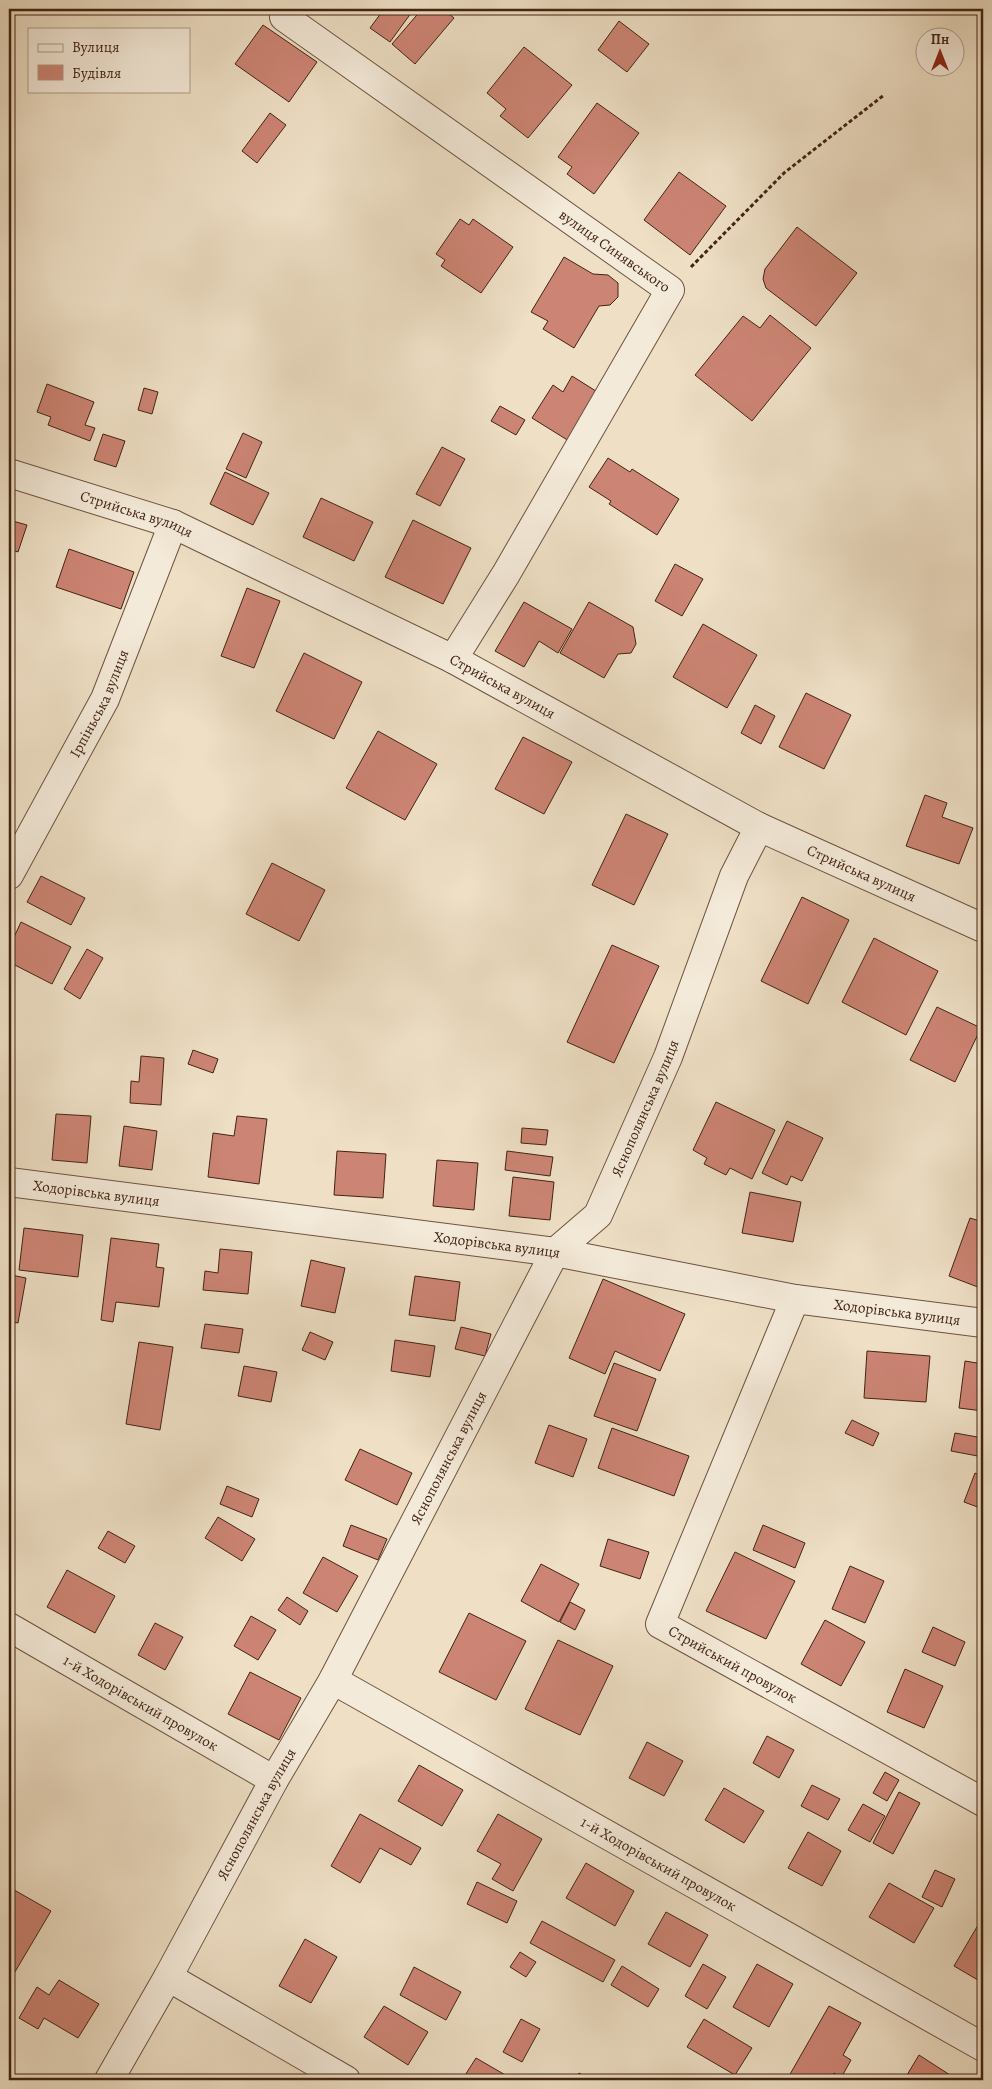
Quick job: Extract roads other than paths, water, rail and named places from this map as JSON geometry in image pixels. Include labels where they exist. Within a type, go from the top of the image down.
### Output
[{"type":"street","name":"вулиця Синявського","points":[[284,18],[670,290],[506,574],[453,659]]},
{"type":"street","name":"Стрийська вулиця","points":[[9,474],[173,524],[453,659],[759,827],[983,928]]},
{"type":"street","name":"Ірпіньська вулиця","points":[[9,874],[105,700],[173,524]]},
{"type":"street","name":"Яснополянська вулиця","points":[[109,2080],[168,1977],[274,1780],[333,1680],[555,1252],[598,1215],[668,1057],[734,876],[759,827]]},
{"type":"street","name":"Ходорівська вулиця","points":[[9,1182],[555,1252],[795,1299],[983,1323]]},
{"type":"street","name":"Стрийський провулок","points":[[795,1299],[660,1624],[983,1802]]},
{"type":"street","name":"1-й Ходорівський провулок","points":[[9,1627],[274,1780]]},
{"type":"street","name":"1-й Ходорівський провулок","points":[[333,1680],[983,2046]]},
{"type":"street","points":[[168,1977],[346,2080]]}]
